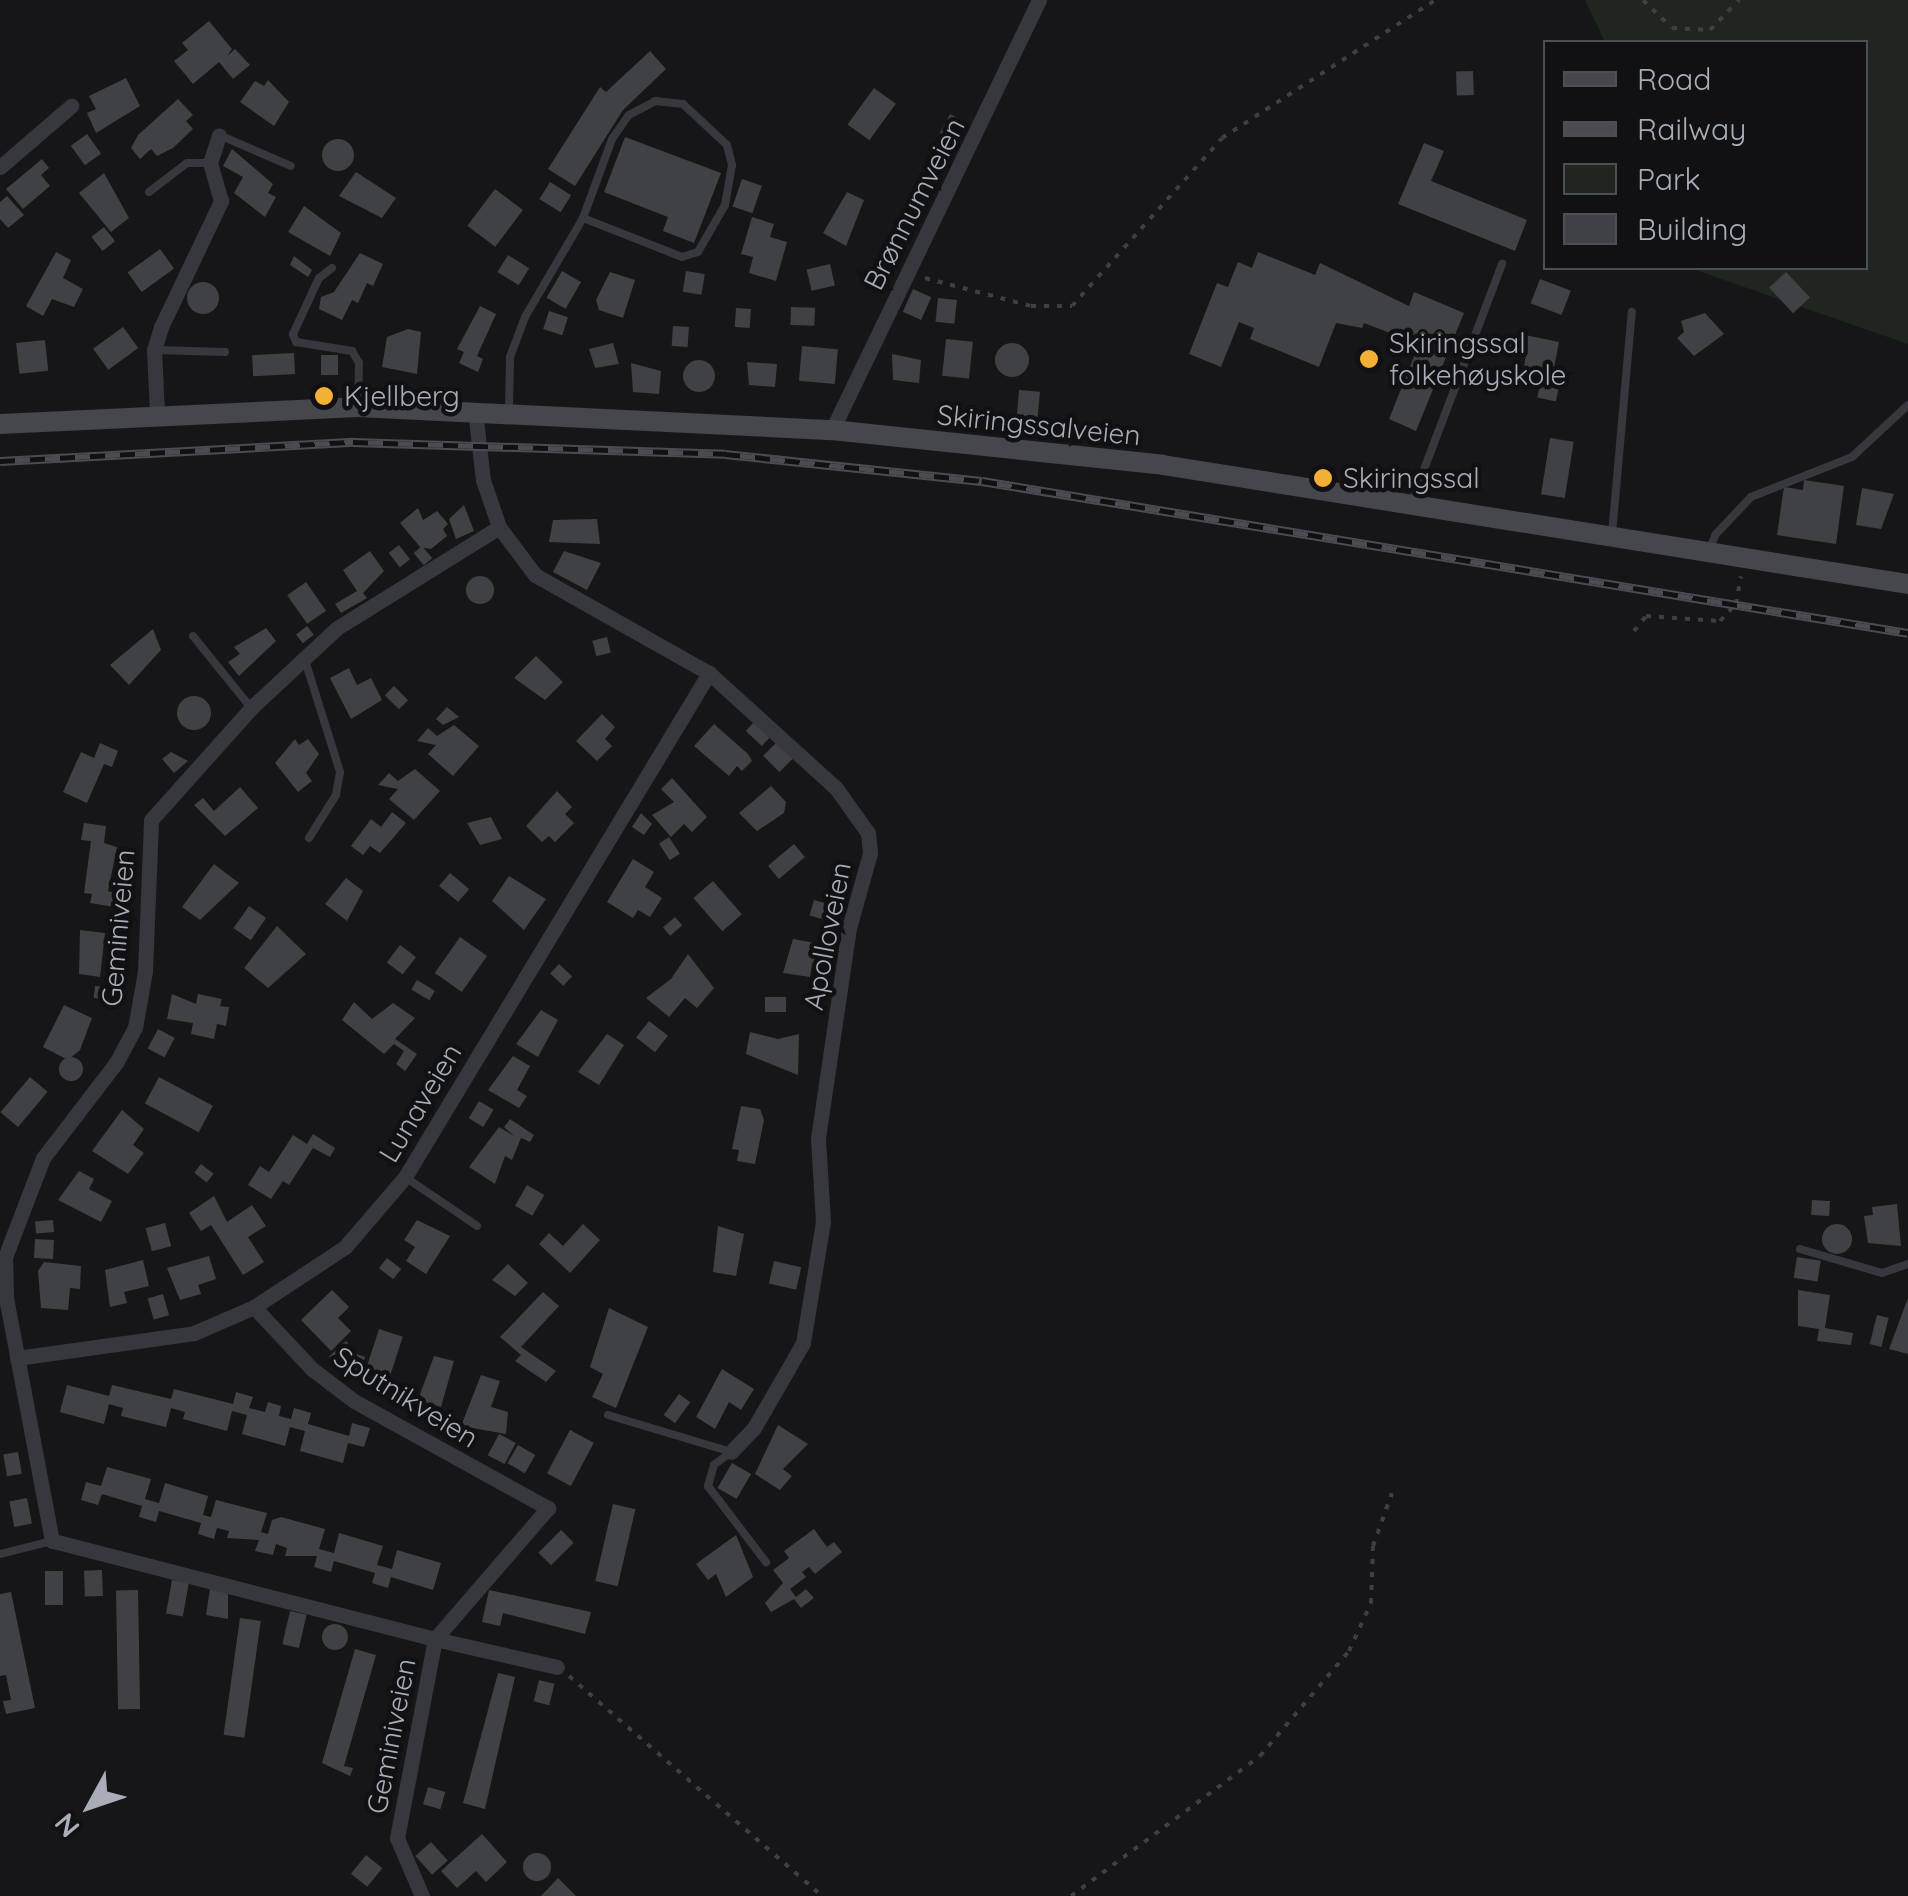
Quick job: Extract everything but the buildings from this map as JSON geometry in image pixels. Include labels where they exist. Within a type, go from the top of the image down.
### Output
[{"type":"main road","name":"Skiringssalveien","points":[[0,424],[358,407],[509,410],[832,430],[1163,466],[1707,556],[1908,584]]},
{"type":"street","name":"Brønnumveien","points":[[832,430],[1039,0]]},
{"type":"street","points":[[0,167],[71,106]]},
{"type":"street","points":[[156,414],[154,350],[217,218],[221,201],[210,162],[219,135]]},
{"type":"street","name":"Apolloveien","points":[[475,410],[483,480],[499,527],[552,588],[709,673],[847,800],[868,833],[870,853],[849,928],[820,1122],[823,1222],[803,1343],[763,1416],[731,1452]]},
{"type":"street","name":"Geminiveien","points":[[499,527],[337,628],[250,708],[152,820],[146,972],[134,1028],[116,1063],[43,1158],[14,1220],[5,1257],[17,1358],[52,1540],[434,1640],[557,1667]]},
{"type":"street","name":"Lunaveien","points":[[17,1358],[194,1333],[254,1308],[345,1247],[404,1178],[709,673]]},
{"type":"street","name":"Sputnikveien","points":[[254,1308],[312,1369],[354,1401],[548,1508]]},
{"type":"street","name":"Geminiveien","points":[[422,1896],[397,1838],[434,1640],[548,1508]]},
{"type":"lane","points":[[509,410],[510,357],[582,218],[612,139],[629,115],[655,101],[683,104],[727,145],[732,165],[725,205],[698,252],[682,257],[582,218]]},
{"type":"lane","points":[[219,135],[290,166]]},
{"type":"lane","points":[[149,192],[187,163],[210,162]]},
{"type":"lane","points":[[1411,505],[1502,264]]},
{"type":"lane","points":[[332,268],[318,278],[294,334],[296,342],[352,351],[358,364],[358,407]]},
{"type":"lane","points":[[1611,539],[1632,312]]},
{"type":"lane","points":[[154,350],[225,352]]},
{"type":"lane","points":[[1707,556],[1716,534],[1751,498],[1852,458],[1908,405]]},
{"type":"lane","points":[[193,636],[250,708]]},
{"type":"lane","points":[[304,657],[340,772],[336,794],[309,838]]},
{"type":"lane","points":[[404,1178],[477,1226]]},
{"type":"lane","points":[[1800,1249],[1882,1272],[1908,1264]]},
{"type":"lane","points":[[608,1415],[731,1452]]},
{"type":"lane","points":[[731,1452],[714,1465],[708,1486],[766,1562]]},
{"type":"lane","points":[[0,1554],[52,1540]]},
{"type":"path","points":[[906,273],[1031,306],[1072,306],[1222,138],[1435,0]]},
{"type":"path","points":[[1643,0],[1672,28],[1710,30],[1739,0]]},
{"type":"path","points":[[1634,632],[1646,616],[1708,623],[1730,614],[1743,561]]},
{"type":"path","points":[[1071,1896],[1260,1756],[1339,1664],[1372,1603],[1373,1546],[1392,1494]]},
{"type":"path","points":[[557,1667],[822,1896]]},
{"type":"green space","points":[[1585,0],[1908,0],[1908,344],[1696,270],[1868,270],[1868,40],[1604,40]]},
{"type":"railway","points":[[0,461],[353,442],[725,454],[982,481],[1908,633]]},
{"type":"place","name":"Skiringssal folkehøyskole","points":[[1369,359]]},
{"type":"place","name":"Kjellberg","points":[[324,396]]},
{"type":"place","name":"Skiringssal","points":[[1323,478]]}]
